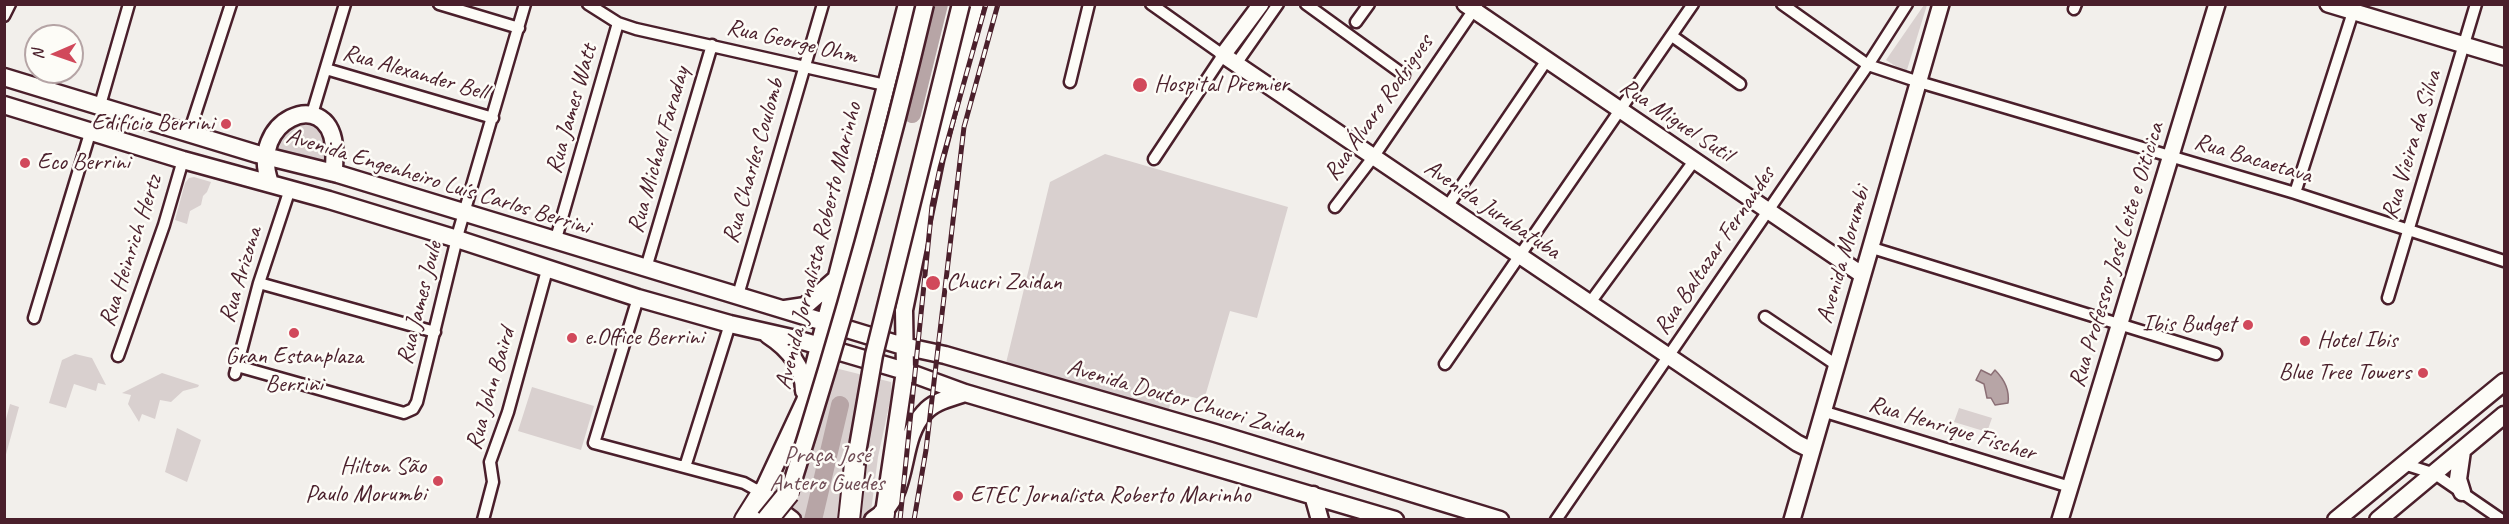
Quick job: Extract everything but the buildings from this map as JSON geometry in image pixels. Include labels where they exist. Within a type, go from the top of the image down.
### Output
[{"type":"highway","points":[[849,519],[855,464]]},
{"type":"highway","points":[[855,464],[858,519]]},
{"type":"highway","points":[[746,519],[762,493]]},
{"type":"highway","points":[[787,519],[789,494]]},
{"type":"highway","points":[[767,519],[789,494]]},
{"type":"main road","name":"Avenida Jornalista Roberto Marinho","points":[[762,493],[805,401],[907,4]]},
{"type":"main road","points":[[789,494],[819,400],[891,147],[926,4]]},
{"type":"main road","points":[[855,464],[877,345],[961,4]]},
{"type":"main road","points":[[880,517],[905,371],[904,310],[935,160],[975,4]]},
{"type":"main road","name":"Avenida Engenheiro Luís Carlos Berrini","points":[[4,77],[265,156],[334,173],[555,242],[858,332]]},
{"type":"main road","name":"Avenida Engenheiro Luís Carlos Berrini","points":[[4,105],[183,160],[270,183],[457,239],[546,270],[638,298],[905,371]]},
{"type":"main road","points":[[270,183],[265,156],[271,136],[285,121],[301,114],[312,114],[321,119],[331,134],[334,143],[334,173]]},
{"type":"main road","points":[[778,308],[795,309],[805,306],[836,278]]},
{"type":"main road","points":[[904,310],[911,335],[938,354],[929,380]]},
{"type":"main road","points":[[762,332],[777,341],[792,355],[803,376],[805,401]]},
{"type":"main road","name":"Avenida Doutor Chucri Zaidan","points":[[858,332],[1215,433],[1500,519]]},
{"type":"main road","points":[[905,371],[965,393],[1395,519]]},
{"type":"main road","points":[[2336,519],[2505,382]]},
{"type":"main road","points":[[880,517],[900,483],[915,427],[923,413],[935,403],[965,393]]},
{"type":"main road","points":[[2378,519],[2505,415]]},
{"type":"main road","points":[[2462,451],[2458,479],[2462,492]]},
{"type":"main road","points":[[762,493],[787,519]]},
{"type":"main road","points":[[1313,495],[1320,519]]},
{"type":"main road","points":[[1352,519],[1368,511]]},
{"type":"street","points":[[4,16],[10,4]]},
{"type":"street","points":[[100,105],[129,4]]},
{"type":"street","points":[[189,133],[231,4]]},
{"type":"street","points":[[312,114],[345,4]]},
{"type":"street","points":[[439,4],[519,28]]},
{"type":"street","name":"Rua James Joule","points":[[417,402],[464,213],[525,4]]},
{"type":"street","name":"Rua George Ohm","points":[[588,4],[618,23],[885,86]]},
{"type":"street","name":"Rua Charles Coulomb","points":[[738,295],[823,4]]},
{"type":"street","points":[[1070,82],[1089,4]]},
{"type":"street","name":"Avenida Jurubatuba","points":[[1151,4],[1668,358],[1811,450]]},
{"type":"street","points":[[1154,159],[1223,55],[1262,4]]},
{"type":"street","points":[[1236,64],[1278,4]]},
{"type":"street","points":[[1306,4],[1404,75]]},
{"type":"street","points":[[1356,22],[1369,4]]},
{"type":"street","points":[[1445,364],[1693,4]]},
{"type":"street","name":"Rua Bacaetava","points":[[1782,4],[1868,65],[2295,193],[2505,261]]},
{"type":"street","name":"Rua Baltazar Fernandes","points":[[1556,519],[1868,65],[1907,4]]},
{"type":"street","name":"Avenida Morumbi","points":[[1792,519],[1861,274],[1941,4]]},
{"type":"street","name":"Rua Professor José Leite e Oiticica","points":[[2060,519],[2217,4]]},
{"type":"street","points":[[2328,4],[2505,57]]},
{"type":"street","name":"Rua Vieira da Silva","points":[[2388,298],[2476,4]]},
{"type":"street","name":"Rua Miguel Sutil","points":[[1472,6],[1621,111],[1861,274]]},
{"type":"street","name":"Rua Álvaro Rodrigues","points":[[1335,207],[1374,156],[1472,6]]},
{"type":"street","points":[[2295,193],[2353,12]]},
{"type":"street","name":"Rua James Watt","points":[[555,242],[618,23]]},
{"type":"street","points":[[1672,36],[1740,84]]},
{"type":"street","name":"Rua Michael Faraday","points":[[646,268],[712,45]]},
{"type":"street","points":[[1447,207],[1547,60]]},
{"type":"street","name":"Rua Alexander Bell","points":[[326,69],[493,118]]},
{"type":"street","points":[[34,318],[91,130]]},
{"type":"street","name":"Rua Heinrich Hertz","points":[[118,356],[164,225],[183,160]]},
{"type":"street","points":[[1589,304],[1694,161]]},
{"type":"street","name":"Rua Arizona","points":[[290,189],[259,283],[236,370],[404,413],[413,409],[417,402]]},
{"type":"street","points":[[1869,247],[2216,354]]},
{"type":"street","name":"Rua John Baird","points":[[483,519],[493,482],[490,462],[508,412],[546,270]]},
{"type":"street","points":[[259,283],[435,332]]},
{"type":"street","points":[[638,298],[594,443],[744,483],[762,493]]},
{"type":"street","points":[[1766,317],[1836,364]]},
{"type":"street","points":[[685,467],[729,324]]},
{"type":"street","name":"Rua Henrique Fischer","points":[[1822,411],[2070,487]]},
{"type":"street","points":[[2404,464],[2435,474],[2502,519]]},
{"type":"green space","points":[[1924,5],[1927,5],[1906,73],[1886,60]]},
{"type":"green space","points":[[310,120],[326,136],[323,162],[275,150],[287,129]]},
{"type":"green space","points":[[1105,154],[1288,207],[1257,318],[1230,311],[1204,400],[1172,392],[1169,410],[1006,363],[1050,182]]},
{"type":"green space","points":[[194,177],[211,182],[201,205],[190,211],[187,224],[175,220],[185,183],[189,178]]},
{"type":"green space","points":[[75,354],[92,358],[106,385],[98,383],[96,391],[74,384],[66,408],[49,403],[62,360]]},
{"type":"green space","name":"Praça José Antero Guedes","points":[[811,362],[891,382],[892,392],[878,457],[870,519],[750,520]]},
{"type":"green space","points":[[162,373],[199,385],[183,391],[171,402],[160,400],[155,419],[142,414],[139,422],[128,404],[131,395],[122,393]]},
{"type":"green space","points":[[532,387],[594,406],[581,450],[518,431]]},
{"type":"green space","points":[[10,404],[19,407],[5,458],[5,423]]},
{"type":"green space","points":[[1959,408],[1992,418],[1987,432],[1954,422]]},
{"type":"green space","points":[[177,428],[201,440],[187,482],[165,472]]},
{"type":"shaded area","points":[[1981,370],[1991,375],[1995,370],[1998,373],[2007,389],[2008,403],[1995,405],[1991,398],[1987,398],[1984,384],[1976,380]]},
{"type":"waterway","points":[[912,114],[939,4]]},
{"type":"waterway","points":[[813,520],[840,405]]},
{"type":"railway","points":[[900,520],[932,206],[940,168],[986,4]]},
{"type":"railway","points":[[914,520],[926,450],[964,127],[998,4]]},
{"type":"place","name":"Hospital Premier","points":[[1140,85]]},
{"type":"place","name":"Edifício Berrini","points":[[226,124]]},
{"type":"place","name":"Eco Berrini","points":[[25,163]]},
{"type":"place","name":"Chucri Zaidan","points":[[933,283]]},
{"type":"place","name":"Ibis Budget","points":[[2248,325]]},
{"type":"place","name":"Gran Estanplaza Berrini","points":[[294,333]]},
{"type":"place","name":"e.Office Berrini","points":[[572,338]]},
{"type":"place","name":"Hotel Ibis","points":[[2305,341]]},
{"type":"place","name":"Blue Tree Towers","points":[[2423,373]]},
{"type":"place","name":"Hilton São Paulo Morumbi","points":[[438,481]]},
{"type":"place","name":"ETEC Jornalista Roberto Marinho","points":[[958,496]]}]
